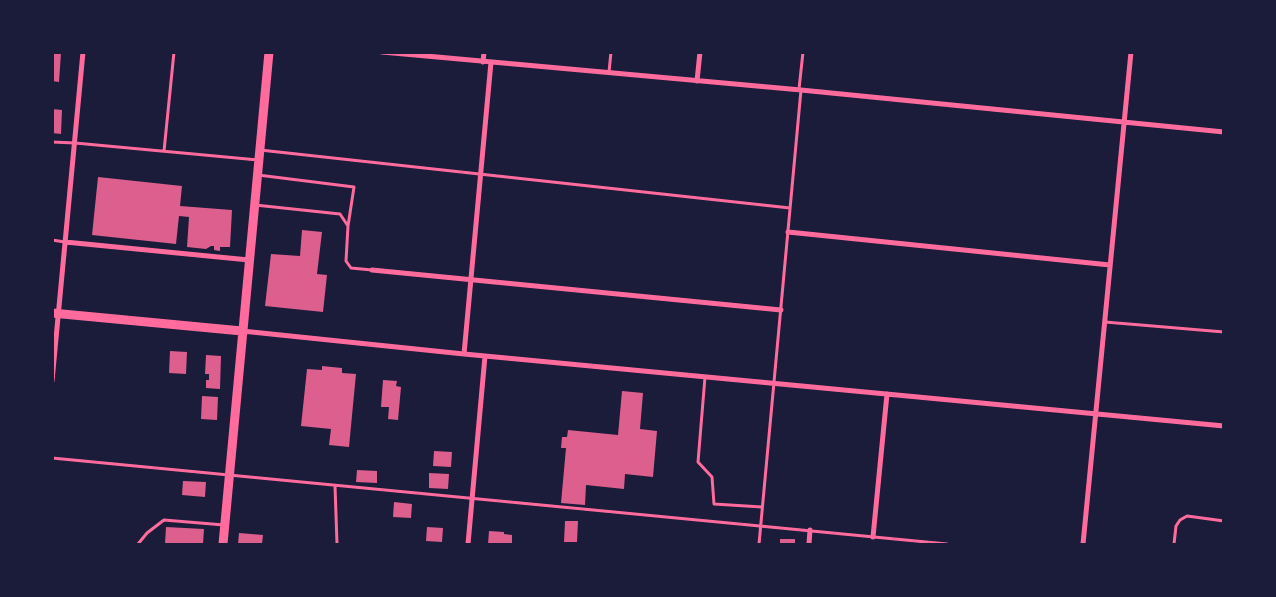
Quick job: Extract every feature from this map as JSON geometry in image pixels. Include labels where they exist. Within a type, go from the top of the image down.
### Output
[{"type":"street","points":[[52,381],[56,313],[65,242],[83,52]]},
{"type":"street","points":[[223,544],[269,52]]},
{"type":"street","points":[[382,52],[800,90],[1224,132]]},
{"type":"street","points":[[483,62],[484,52]]},
{"type":"street","points":[[698,81],[700,52]]},
{"type":"street","points":[[1083,544],[1131,52]]},
{"type":"street","points":[[464,354],[491,62]]},
{"type":"street","points":[[788,232],[1110,265]]},
{"type":"street","points":[[65,242],[249,260]]},
{"type":"street","points":[[372,270],[781,310]]},
{"type":"street","points":[[56,313],[774,384],[1224,426]]},
{"type":"street","points":[[468,544],[485,356]]},
{"type":"street","points":[[873,537],[887,394]]},
{"type":"street","points":[[809,544],[810,530]]},
{"type":"lane","points":[[164,151],[174,52]]},
{"type":"lane","points":[[609,72],[612,52]]},
{"type":"lane","points":[[759,544],[803,52]]},
{"type":"lane","points":[[52,142],[259,160]]},
{"type":"lane","points":[[260,150],[790,208]]},
{"type":"lane","points":[[257,175],[354,187],[348,226],[346,261],[351,268],[372,270]]},
{"type":"lane","points":[[254,204],[340,214],[348,226]]},
{"type":"lane","points":[[52,240],[65,242]]},
{"type":"lane","points":[[1105,322],[1224,332]]},
{"type":"lane","points":[[705,377],[698,462],[712,477],[714,504],[762,507]]},
{"type":"lane","points":[[52,458],[947,544]]},
{"type":"lane","points":[[335,486],[337,544]]},
{"type":"lane","points":[[1174,544],[1176,526],[1186,516],[1224,521]]},
{"type":"lane","points":[[138,544],[147,533],[164,520],[224,525]]},
{"type":"building","points":[[52,52],[61,53],[59,82],[52,81]]},
{"type":"building","points":[[52,109],[62,110],[61,134],[52,133]]},
{"type":"building","points":[[98,177],[182,186],[180,206],[232,210],[230,247],[220,247],[220,251],[214,250],[214,246],[206,249],[187,247],[189,217],[179,216],[176,244],[92,235]]},
{"type":"building","points":[[302,230],[322,232],[317,274],[327,275],[323,312],[265,306],[271,254],[300,256]]},
{"type":"building","points":[[170,351],[187,352],[186,374],[169,373]]},
{"type":"building","points":[[206,355],[221,356],[220,389],[206,388],[206,380],[209,380],[209,374],[205,374]]},
{"type":"building","points":[[322,366],[342,368],[342,373],[356,374],[349,447],[329,445],[331,429],[301,426],[307,369],[322,370]]},
{"type":"building","points":[[383,380],[397,381],[396,386],[401,387],[398,420],[388,419],[389,407],[381,407]]},
{"type":"building","points":[[622,391],[643,393],[640,429],[657,431],[653,477],[625,474],[624,489],[586,485],[585,505],[561,503],[566,448],[561,448],[562,437],[567,437],[568,430],[618,435]]},
{"type":"building","points":[[202,396],[218,397],[217,420],[201,419]]},
{"type":"building","points":[[434,451],[452,452],[451,467],[433,466]]},
{"type":"building","points":[[357,470],[377,471],[377,483],[356,482]]},
{"type":"building","points":[[429,473],[449,474],[448,489],[429,488]]},
{"type":"building","points":[[183,481],[206,482],[205,497],[182,495]]},
{"type":"building","points":[[394,502],[412,504],[411,518],[393,517]]},
{"type":"building","points":[[565,521],[578,521],[577,542],[564,542]]},
{"type":"building","points":[[166,527],[204,529],[203,544],[165,544]]},
{"type":"building","points":[[427,527],[443,528],[442,542],[426,541]]},
{"type":"building","points":[[489,531],[504,532],[504,534],[512,535],[512,544],[488,544]]},
{"type":"building","points":[[239,533],[263,535],[262,544],[238,544]]},
{"type":"building","points":[[780,539],[795,539],[795,544],[780,544]]}]
